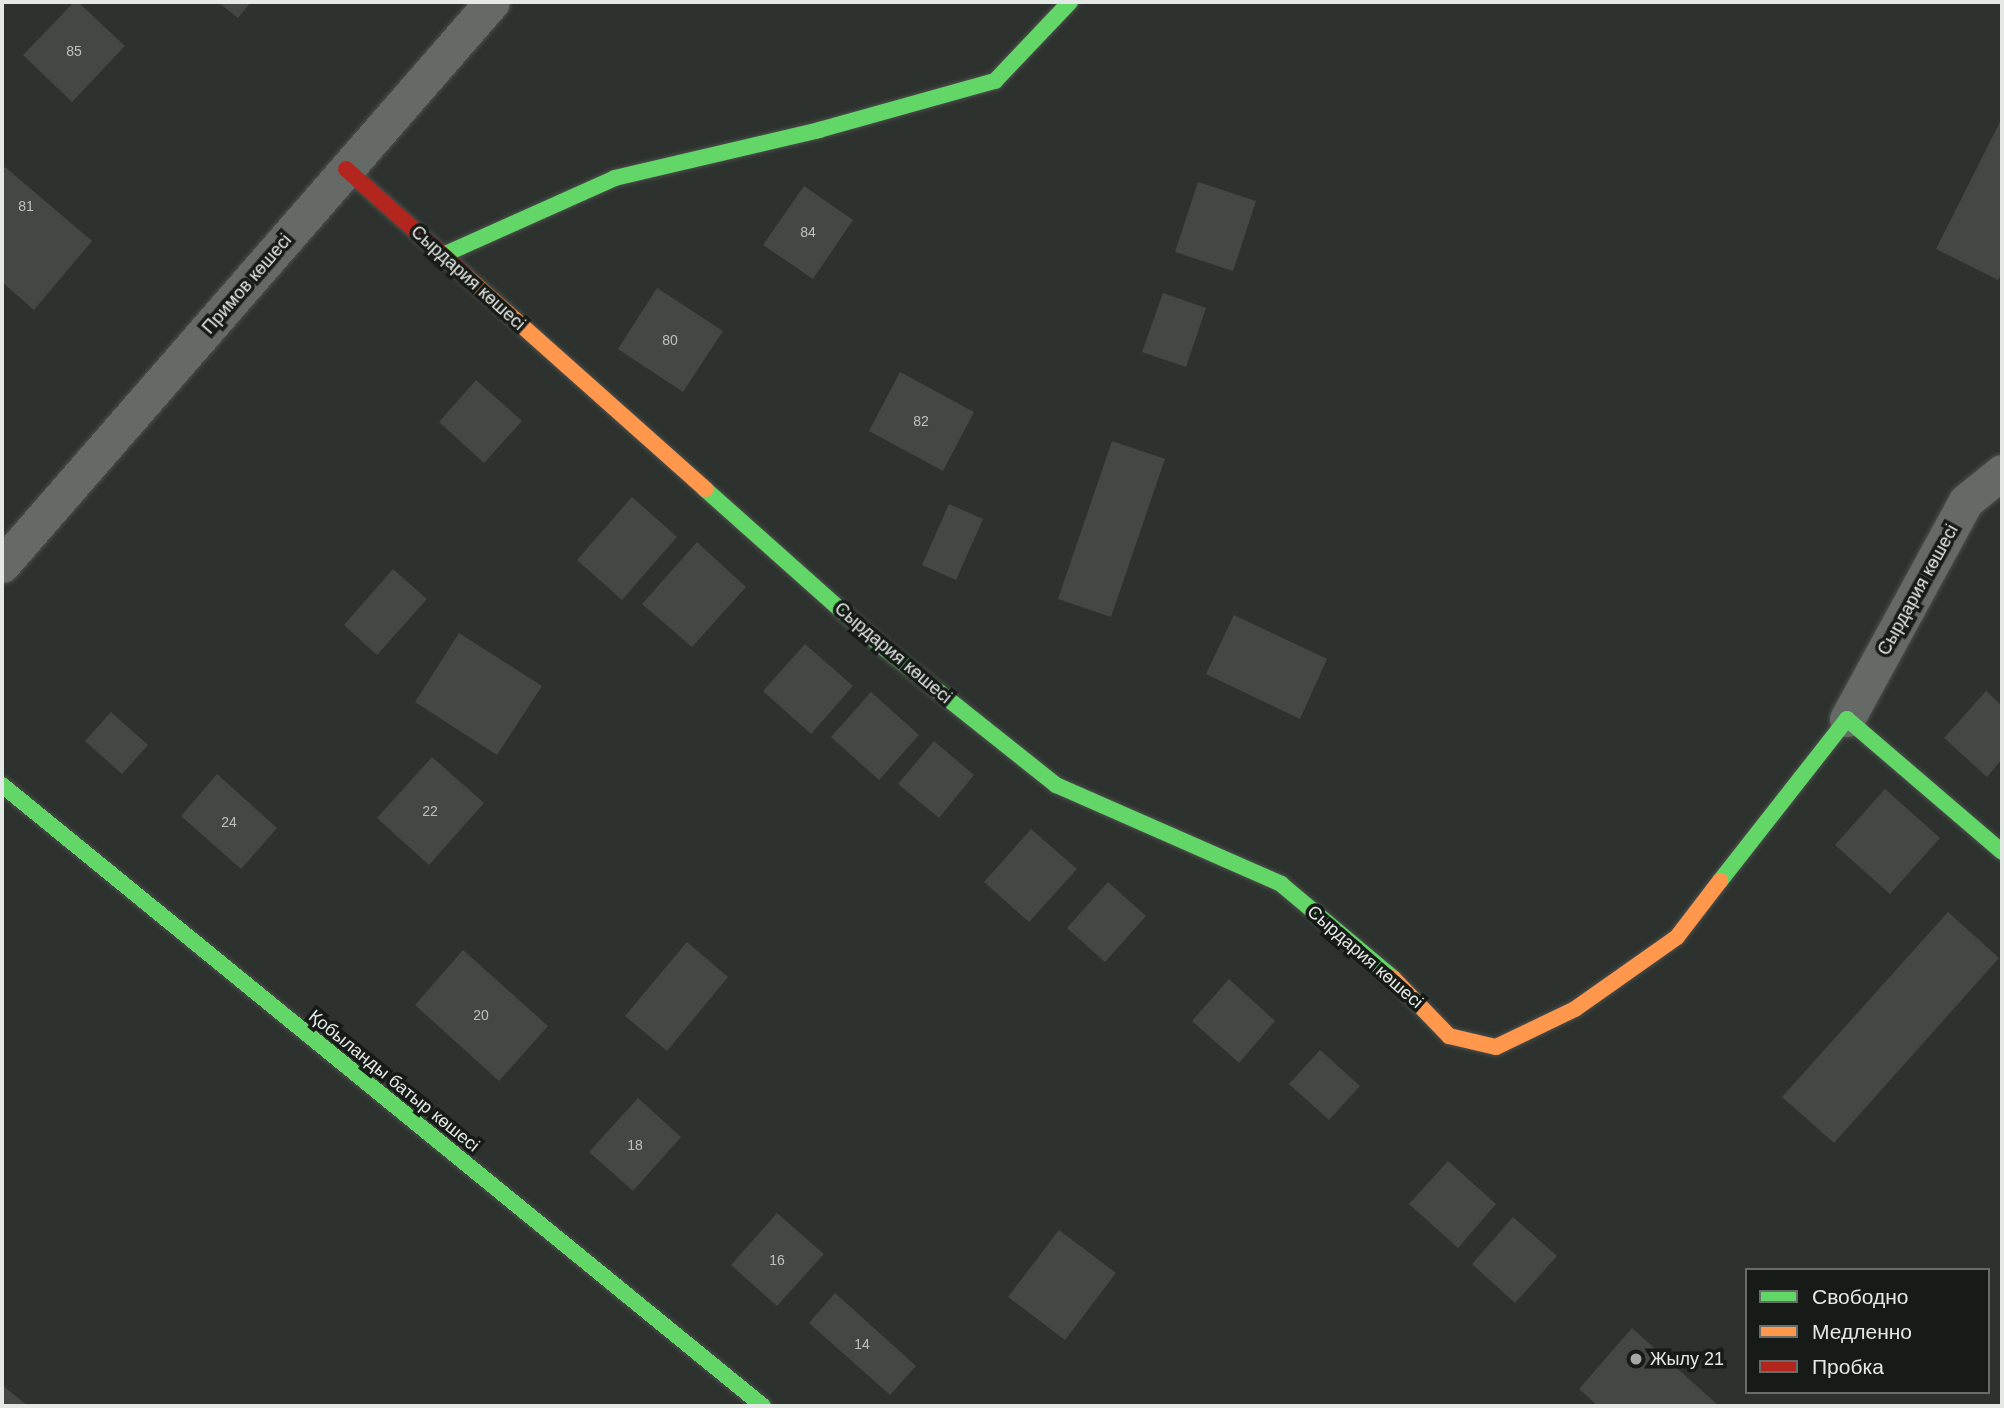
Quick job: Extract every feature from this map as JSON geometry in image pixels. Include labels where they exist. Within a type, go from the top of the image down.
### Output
[{"type":"street","name":"Примов көшесі","points":[[2,565],[492,2]]},
{"type":"street","points":[[443,255],[615,178],[819,130],[995,81],[1070,2]]},
{"type":"street","name":"Сырдария көшесі","points":[[346,169],[880,645],[1056,785],[1281,884],[1409,992],[1449,1036],[1496,1047],[1575,1009],[1677,937],[1847,719],[1966,500],[2002,472]]},
{"type":"street","points":[[1847,719],[2002,852]]},
{"type":"street","name":"Қобыланды батыр көшесі","points":[[2,785],[763,1406]]},
{"type":"building","points":[[74,2],[78,2],[125,46],[72,102],[23,55]]},
{"type":"building","points":[[218,2],[251,2],[238,18]]},
{"type":"building","points":[[2002,118],[2002,272],[1998,280],[1936,249]]},
{"type":"building","points":[[5,167],[92,241],[34,310],[2,282],[2,171]]},
{"type":"building","points":[[1198,182],[1256,201],[1233,271],[1175,252]]},
{"type":"building","points":[[804,186],[853,220],[813,279],[763,245]]},
{"type":"building","points":[[657,288],[723,331],[683,392],[618,349]]},
{"type":"building","points":[[1163,293],[1206,308],[1186,367],[1142,352]]},
{"type":"building","points":[[900,372],[974,412],[943,471],[869,431]]},
{"type":"building","points":[[476,380],[522,421],[484,463],[439,422]]},
{"type":"building","points":[[1112,441],[1165,459],[1111,617],[1058,599]]},
{"type":"building","points":[[632,497],[677,537],[622,600],[577,560]]},
{"type":"building","points":[[949,504],[983,519],[956,580],[922,565]]},
{"type":"building","points":[[697,542],[746,587],[692,647],[642,604]]},
{"type":"building","points":[[393,569],[427,599],[377,655],[344,625]]},
{"type":"building","points":[[1234,615],[1327,659],[1300,719],[1206,674]]},
{"type":"building","points":[[459,633],[542,686],[497,755],[415,702]]},
{"type":"building","points":[[805,644],[853,686],[811,734],[763,691]]},
{"type":"building","points":[[1986,691],[2002,706],[2002,759],[1987,777],[1944,738]]},
{"type":"building","points":[[871,692],[919,735],[879,780],[831,737]]},
{"type":"building","points":[[111,712],[148,745],[122,774],[85,741]]},
{"type":"building","points":[[934,741],[974,775],[939,818],[898,784]]},
{"type":"building","points":[[432,757],[484,803],[429,865],[377,818]]},
{"type":"building","points":[[217,774],[277,828],[241,869],[181,816]]},
{"type":"building","points":[[1885,789],[1940,838],[1890,894],[1835,845]]},
{"type":"building","points":[[1031,829],[1077,869],[1029,922],[984,882]]},
{"type":"building","points":[[1108,882],[1146,916],[1105,962],[1067,928]]},
{"type":"building","points":[[1948,912],[1999,958],[1834,1143],[1782,1097]]},
{"type":"building","points":[[687,942],[728,977],[667,1051],[625,1016]]},
{"type":"building","points":[[463,950],[548,1026],[499,1081],[415,1005]]},
{"type":"building","points":[[1229,979],[1275,1021],[1239,1063],[1192,1021]]},
{"type":"building","points":[[1320,1050],[1360,1086],[1329,1120],[1289,1084]]},
{"type":"building","points":[[638,1098],[681,1137],[633,1191],[589,1152]]},
{"type":"building","points":[[1448,1161],[1496,1204],[1458,1248],[1409,1204]]},
{"type":"building","points":[[777,1213],[824,1254],[777,1306],[731,1265]]},
{"type":"building","points":[[1513,1217],[1557,1256],[1515,1303],[1472,1264]]},
{"type":"building","points":[[1059,1230],[1116,1273],[1065,1340],[1008,1297]]},
{"type":"building","points":[[835,1293],[916,1366],[890,1395],[809,1323]]},
{"type":"building","name":"Жылу 21","points":[[1632,1328],[1719,1406],[1598,1406],[1579,1389]]},
{"type":"building","points":[[2,1385],[28,1406],[2,1406]]},
{"type":"traffic: fast","points":[[443,255],[615,178],[819,130],[995,81],[1070,2]]},
{"type":"traffic: fast","points":[[705,489],[880,645],[1056,785],[1281,884],[1393,978]]},
{"type":"traffic: fast","points":[[1720,881],[1847,719],[2002,852]]},
{"type":"traffic: fast","points":[[2,785],[763,1406]]},
{"type":"traffic: slow","points":[[465,275],[705,489]]},
{"type":"traffic: slow","points":[[1393,978],[1449,1036],[1496,1047],[1575,1009],[1677,937],[1720,881]]},
{"type":"traffic: jam","points":[[346,169],[465,275]]},
{"type":"place","name":"Жылу 21","points":[[1636,1359]]}]
